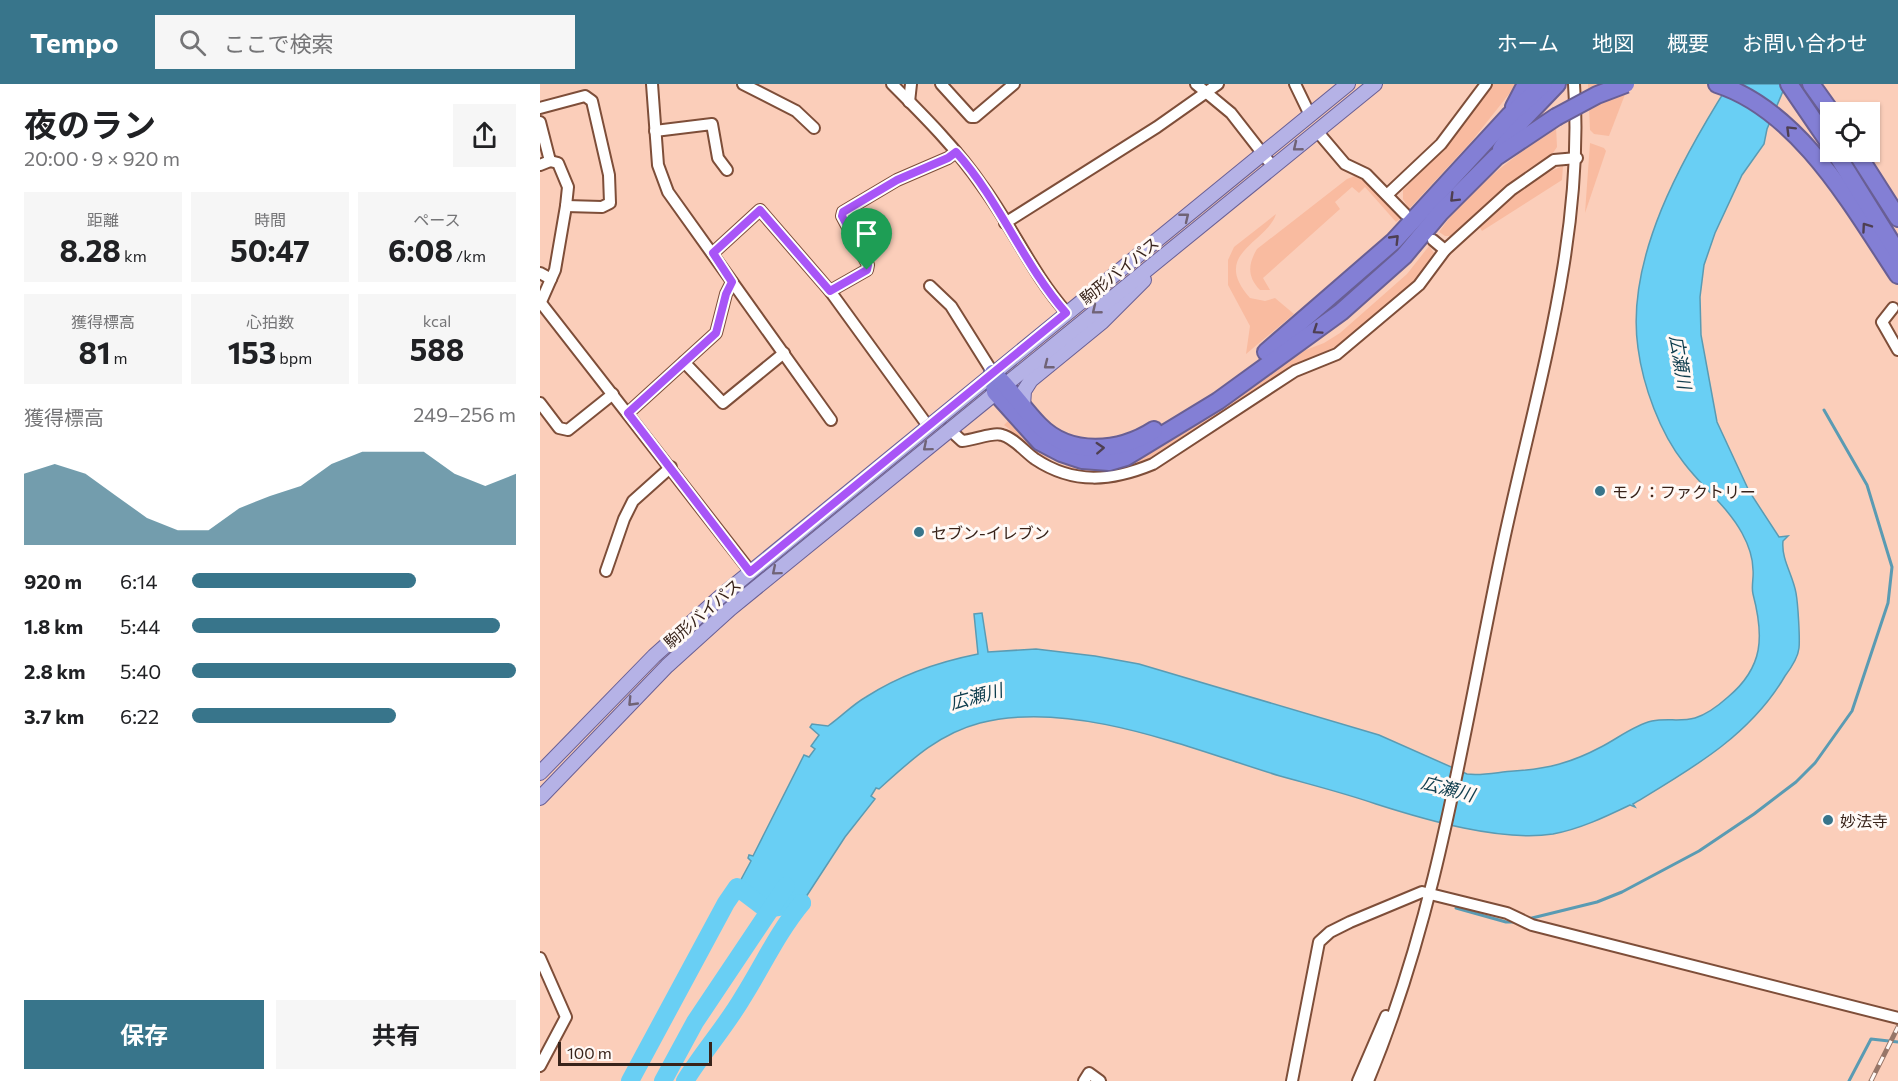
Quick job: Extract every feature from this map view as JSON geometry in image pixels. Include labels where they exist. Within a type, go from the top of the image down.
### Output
[{"type":"highway","points":[[1509,116],[1526,84]]},
{"type":"highway","points":[[998,383],[1049,434],[1081,448],[1116,446],[1144,437],[1265,353],[1330,299],[1394,241],[1509,116],[1552,84]]},
{"type":"highway","points":[[1496,157],[1514,129],[1552,84]]},
{"type":"highway","points":[[998,383],[1031,434],[1061,453],[1092,461],[1116,461],[1142,449],[1218,400],[1341,312],[1404,256],[1440,213],[1496,157],[1556,117],[1597,95],[1626,84]]},
{"type":"highway","points":[[1717,84],[1747,97],[1780,120],[1828,174],[1898,275]]},
{"type":"highway","points":[[1789,84],[1820,129]]},
{"type":"highway","points":[[1811,84],[1823,102]]},
{"type":"highway","points":[[1842,162],[1898,253]]},
{"type":"highway","points":[[1862,162],[1898,218]]},
{"type":"main road","name":"駒形バイパス","points":[[540,798],[675,658],[949,429],[998,383],[1066,313],[1348,84]]},
{"type":"main road","name":"駒形バイパス","points":[[540,773],[654,656],[750,572],[928,426],[998,383],[1166,253],[1375,84]]},
{"type":"main road","points":[[1023,406],[1024,391],[1030,380],[1102,322],[1142,282],[1166,253]]},
{"type":"street","points":[[652,84],[658,165],[664,183],[831,420]]},
{"type":"street","points":[[743,84],[796,111],[814,128]]},
{"type":"street","points":[[892,84],[956,152],[984,188],[1046,290],[1066,313]]},
{"type":"street","points":[[909,102],[911,84]]},
{"type":"street","points":[[941,84],[971,117],[975,117],[1014,84]]},
{"type":"street","points":[[1196,84],[1231,113],[1273,167]]},
{"type":"street","points":[[1005,223],[1207,94],[1218,84]]},
{"type":"street","points":[[1295,84],[1310,115]]},
{"type":"street","points":[[1388,194],[1441,144],[1486,84]]},
{"type":"street","points":[[1368,1081],[1432,893],[1468,711],[1562,278],[1572,216],[1577,158],[1574,84]]},
{"type":"street","points":[[540,108],[585,96],[592,101],[609,175],[610,203],[602,207],[566,206]]},
{"type":"street","points":[[540,122],[545,163],[558,163],[566,183],[566,206],[551,279],[540,303],[750,572]]},
{"type":"street","points":[[656,131],[712,124],[717,158],[727,170]]},
{"type":"street","points":[[1317,131],[1345,164],[1366,174],[1405,214]]},
{"type":"street","points":[[830,291],[867,270],[868,265],[842,216],[843,212],[897,180],[948,158],[956,152]]},
{"type":"street","points":[[949,429],[962,441],[981,439],[995,434],[1003,435],[1054,470],[1071,476],[1105,479],[1131,473],[1166,457],[1295,371],[1337,354],[1419,285],[1445,250],[1500,199],[1542,168],[1560,158],[1577,158]]},
{"type":"street","points":[[713,253],[760,210],[830,291],[928,426]]},
{"type":"street","points":[[1433,240],[1445,250]]},
{"type":"street","points":[[540,273],[551,279]]},
{"type":"street","points":[[628,413],[716,333],[726,294],[732,282]]},
{"type":"street","points":[[930,286],[951,306],[998,383]]},
{"type":"street","points":[[1893,308],[1882,322],[1898,350]]},
{"type":"street","points":[[684,362],[723,403],[784,353]]},
{"type":"street","points":[[540,403],[560,428],[568,430],[613,394]]},
{"type":"street","points":[[1054,470],[1061,453]]},
{"type":"street","points":[[606,571],[624,519],[633,501],[670,467]]},
{"type":"street","points":[[1292,1081],[1319,942],[1330,932],[1418,892],[1432,893],[1507,913],[1532,925],[1898,1018]]},
{"type":"street","points":[[540,958],[566,1017],[540,1066]]},
{"type":"street","points":[[1358,1081],[1403,981]]},
{"type":"street","points":[[1084,1081],[1089,1073],[1100,1081]]},
{"type":"shaded area","points":[[1491,84],[1517,84],[1471,142],[1409,209],[1403,199],[1403,190],[1440,153]]},
{"type":"shaded area","points":[[1588,84],[1629,84],[1609,136],[1594,134],[1590,130]]},
{"type":"shaded area","points":[[1556,126],[1557,147],[1553,153],[1453,236],[1445,236],[1439,232],[1464,201],[1478,188]]},
{"type":"shaded area","points":[[1590,143],[1606,151],[1585,213]]},
{"type":"shaded area","points":[[1563,166],[1562,180],[1482,231],[1479,226],[1518,192],[1540,177]]},
{"type":"shaded area","points":[[1355,176],[1366,182],[1400,219],[1396,222],[1365,187],[1359,193],[1352,187],[1335,202],[1340,209],[1263,278],[1270,290],[1260,290],[1250,270],[1257,249],[1347,179]]},
{"type":"shaded area","points":[[1276,214],[1271,224],[1238,259],[1236,270],[1239,283],[1250,298],[1265,301],[1275,298],[1294,314],[1246,354],[1250,326],[1228,285],[1228,260],[1234,247]]},
{"type":"shaded area","points":[[1429,246],[1434,253],[1432,263],[1414,283],[1342,344],[1290,367],[1142,463],[1114,472],[1093,474],[1074,470],[1065,465],[1064,463],[1148,453],[1162,446],[1290,356],[1324,343],[1340,333],[1407,274]]},
{"type":"shaded area","points":[[1009,420],[1052,458],[1038,455],[1026,446],[1004,425]]},
{"type":"water","points":[[1729,84],[1786,84],[1767,129],[1764,144],[1742,175],[1715,233],[1704,265],[1700,297],[1701,335],[1717,422],[1749,491],[1779,537],[1788,536],[1783,541],[1783,548],[1796,593],[1799,643],[1794,663],[1771,697],[1737,734],[1697,764],[1633,804],[1635,807],[1630,805],[1563,832],[1533,836],[1487,832],[1417,817],[1132,730],[1054,717],[1016,717],[980,723],[951,734],[925,750],[879,789],[876,788],[871,796],[875,799],[845,837],[802,903],[766,909],[737,887],[751,861],[748,858],[749,855],[753,856],[804,755],[809,757],[815,749],[811,746],[819,735],[810,727],[812,724],[828,726],[861,700],[892,682],[934,665],[978,654],[974,614],[982,613],[988,652],[1036,649],[1139,664],[1379,735],[1467,774],[1526,770],[1559,764],[1590,753],[1645,723],[1695,718],[1720,704],[1740,686],[1749,674],[1758,650],[1759,624],[1752,591],[1751,555],[1736,524],[1684,463],[1667,438],[1648,393],[1640,363],[1636,314],[1640,279],[1661,210],[1694,143]]},
{"type":"waterway","points":[[1528,919],[1597,902],[1622,892],[1699,851],[1796,782],[1815,763],[1852,711],[1888,603],[1892,567],[1867,485],[1824,410]]},
{"type":"waterway","name":"広瀬川","points":[[663,1081],[695,1022],[786,886]]},
{"type":"waterway","points":[[630,1081],[726,903],[737,887],[766,909],[802,903]]},
{"type":"waterway","points":[[685,1081],[736,1008],[778,937],[802,903]]},
{"type":"waterway","points":[[1456,908],[1506,922],[1519,922]]},
{"type":"waterway","points":[[1849,1081],[1871,1039],[1898,1042]]},
{"type":"railway","points":[[1871,1081],[1898,1027]]},
{"type":"place","name":"モノ：ファクトリー","points":[[1600,491]]},
{"type":"place","name":"セブン-イレブン","points":[[919,532]]},
{"type":"place","name":"妙法寺","points":[[1828,820]]},
{"type":"route","points":[[956,152],[984,188],[1046,290],[1066,313],[750,572],[628,413],[716,333],[726,294],[732,282],[713,253],[760,210],[830,291],[867,270],[868,265],[842,216],[843,212],[897,180],[948,158],[956,152]]}]
